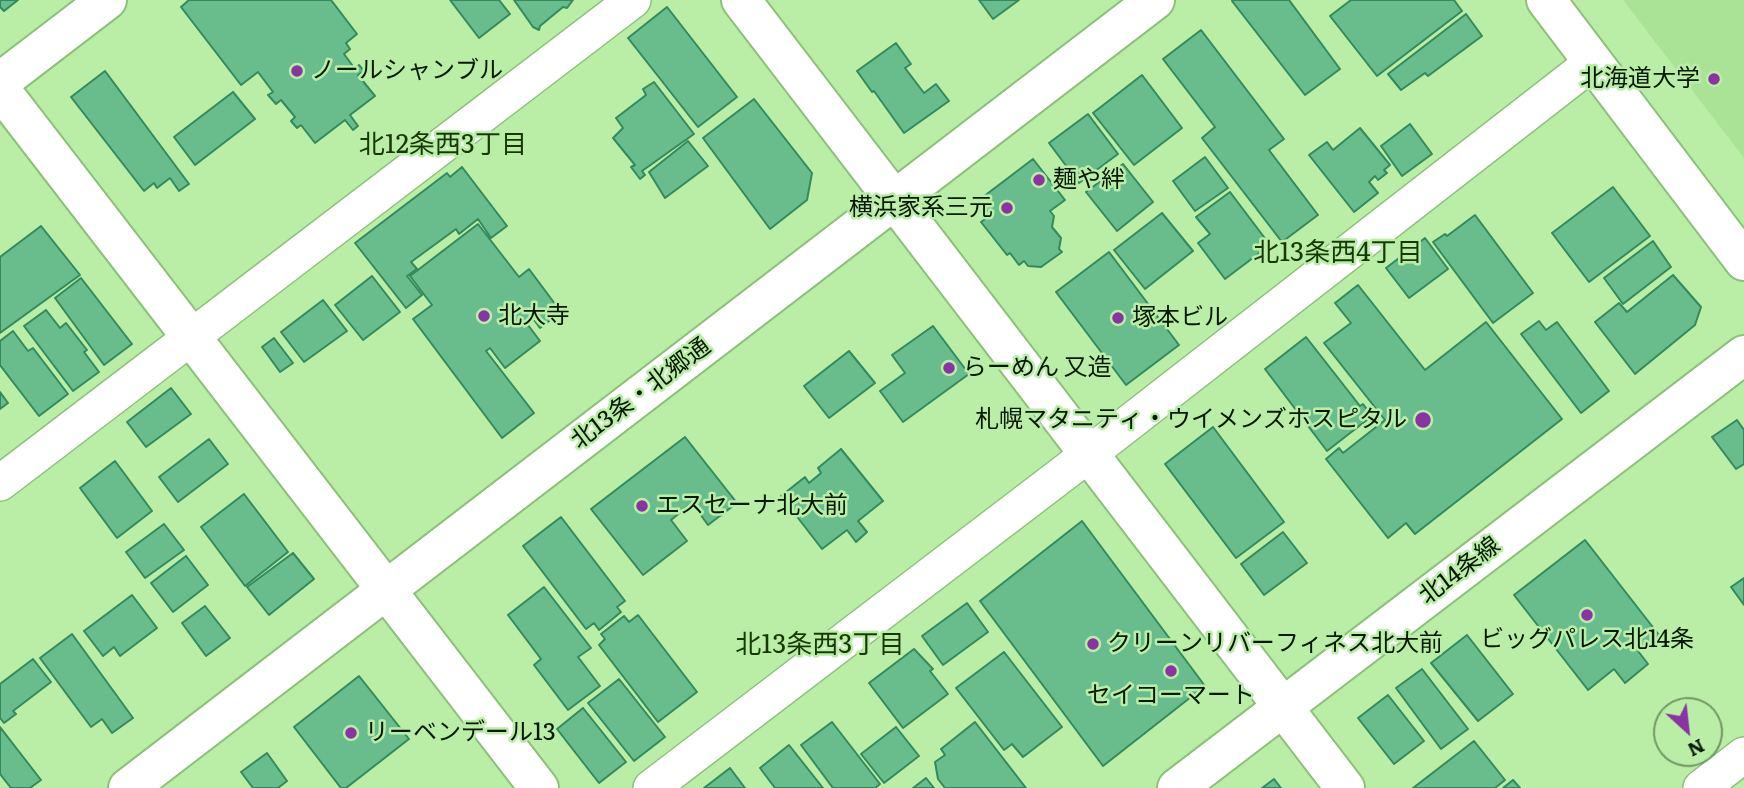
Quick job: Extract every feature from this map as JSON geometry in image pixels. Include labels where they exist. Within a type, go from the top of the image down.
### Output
[{"type":"street","points":[[0,82],[107,0]]},
{"type":"street","points":[[0,483],[633,0]]},
{"type":"street","points":[[741,0],[1345,788]]},
{"type":"street","name":"北13条・北郷通","points":[[128,788],[1155,0]]},
{"type":"street","points":[[1546,0],[1744,261]]},
{"type":"street","points":[[651,788],[1088,454],[1593,62]]},
{"type":"street","points":[[0,89],[539,788]]},
{"type":"street","name":"北14条線","points":[[1177,788],[1744,355]]},
{"type":"street","points":[[1701,788],[1744,755]]},
{"type":"shaded area","name":"北海道大学","points":[[1623,0],[1744,0],[1744,158]]},
{"type":"building","points":[[0,0],[18,0],[4,11],[0,7]]},
{"type":"building","name":"ノールシャンブル","points":[[189,0],[331,0],[357,34],[346,43],[350,49],[344,54],[355,69],[359,65],[364,71],[358,75],[375,96],[350,115],[358,126],[353,130],[345,120],[315,143],[301,125],[297,128],[291,121],[295,117],[281,100],[276,104],[268,95],[273,92],[258,72],[241,85],[181,7]]},
{"type":"building","points":[[450,0],[499,0],[510,14],[479,38]]},
{"type":"building","points":[[514,0],[573,0],[567,8],[563,7],[540,26],[539,30],[533,27]]},
{"type":"building","points":[[979,0],[1019,0],[993,19]]},
{"type":"building","points":[[1289,0],[1340,69],[1305,95],[1232,1]]},
{"type":"building","points":[[1351,0],[1454,0],[1462,11],[1377,76],[1330,16]]},
{"type":"building","points":[[667,7],[737,97],[698,127],[628,38]]},
{"type":"building","points":[[1466,14],[1482,36],[1428,76],[1425,73],[1401,90],[1388,74]]},
{"type":"building","points":[[1201,30],[1284,139],[1269,150],[1318,215],[1282,242],[1202,138],[1215,127],[1163,59]]},
{"type":"building","points":[[896,43],[911,64],[905,68],[924,93],[936,84],[949,101],[904,133],[857,71]]},
{"type":"building","points":[[105,71],[189,184],[179,191],[170,178],[157,188],[154,183],[144,191],[71,97]]},
{"type":"building","points":[[1142,75],[1182,128],[1134,165],[1093,113]]},
{"type":"building","points":[[654,82],[694,134],[642,171],[645,175],[640,179],[631,167],[635,165],[613,138],[623,128],[616,118],[646,95],[643,89]]},
{"type":"building","points":[[233,92],[255,119],[195,165],[174,137]]},
{"type":"building","points":[[754,99],[812,173],[807,200],[770,229],[703,138]]},
{"type":"building","points":[[1088,114],[1118,154],[1079,183],[1049,143]]},
{"type":"building","points":[[1410,124],[1432,154],[1402,176],[1381,146]]},
{"type":"building","points":[[1360,128],[1390,165],[1384,170],[1387,173],[1378,180],[1375,176],[1369,182],[1378,193],[1354,212],[1309,155],[1327,142],[1333,150]]},
{"type":"building","points":[[688,141],[708,166],[665,198],[649,172]]},
{"type":"building","points":[[1205,157],[1228,188],[1195,211],[1173,181]]},
{"type":"building","points":[[1033,159],[1065,200],[1050,211],[1054,216],[1052,227],[1061,238],[1059,249],[1062,252],[1041,267],[1028,266],[1024,261],[1019,265],[1010,253],[1007,255],[981,222],[991,215],[979,200]]},
{"type":"building","points":[[1123,164],[1153,202],[1117,231],[1086,192]]},
{"type":"building","points":[[462,167],[507,226],[491,238],[478,219],[459,234],[456,229],[411,262],[417,269],[407,276],[422,295],[406,308],[355,243],[447,173],[450,177]]},
{"type":"building","points":[[1613,187],[1650,236],[1589,282],[1552,233]]},
{"type":"building","points":[[1230,192],[1270,245],[1225,279],[1198,243],[1210,234],[1196,217]]},
{"type":"building","points":[[1162,213],[1193,251],[1145,289],[1114,250]]},
{"type":"building","points":[[1475,215],[1533,293],[1493,323],[1433,242],[1445,234],[1447,236]]},
{"type":"building","points":[[478,224],[519,277],[529,269],[561,312],[540,328],[531,316],[525,321],[540,341],[505,368],[490,348],[486,351],[534,413],[502,438],[413,319],[432,305],[410,276]]},
{"type":"building","points":[[41,226],[80,275],[0,333],[0,257]]},
{"type":"building","points":[[1425,238],[1448,269],[1409,298],[1386,268]]},
{"type":"building","points":[[1653,241],[1671,267],[1623,304],[1604,278]]},
{"type":"building","name":"塚本ビル","points":[[1109,252],[1179,345],[1126,385],[1056,292]]},
{"type":"building","points":[[1673,275],[1701,307],[1695,325],[1635,374],[1595,322],[1619,303],[1627,312]]},
{"type":"building","points":[[372,276],[400,312],[363,340],[335,305]]},
{"type":"building","points":[[81,278],[132,344],[104,365],[55,298]]},
{"type":"building","points":[[1358,285],[1425,370],[1486,322],[1562,419],[1415,534],[1406,523],[1388,538],[1326,459],[1339,448],[1343,453],[1385,420],[1324,343],[1351,323],[1335,303]]},
{"type":"building","points":[[323,300],[347,331],[304,362],[281,332]]},
{"type":"building","points":[[46,310],[60,328],[66,323],[87,350],[84,352],[99,372],[73,391],[24,326]]},
{"type":"building","points":[[1539,321],[1546,330],[1557,322],[1609,391],[1581,413],[1521,334]]},
{"type":"building","points":[[933,326],[969,374],[903,422],[880,391],[905,373],[892,355]]},
{"type":"building","points":[[13,331],[28,351],[33,348],[68,394],[39,416],[0,365],[0,341]]},
{"type":"building","points":[[1306,337],[1360,406],[1363,404],[1372,416],[1327,451],[1265,369]]},
{"type":"building","points":[[274,338],[293,363],[280,372],[262,347]]},
{"type":"building","points":[[849,351],[875,383],[829,418],[804,386]]},
{"type":"building","points":[[171,388],[191,414],[146,447],[127,422]]},
{"type":"building","points":[[0,392],[8,403],[0,409]]},
{"type":"building","points":[[1737,420],[1744,430],[1744,464],[1736,469],[1712,437]]},
{"type":"building","points":[[1213,427],[1284,522],[1236,558],[1165,464]]},
{"type":"building","name":"エスセーナ北大前","points":[[685,437],[737,503],[708,525],[692,503],[671,520],[687,541],[643,575],[591,509]]},
{"type":"building","points":[[209,439],[228,464],[178,502],[159,477]]},
{"type":"building","points":[[841,449],[883,501],[858,521],[867,532],[856,542],[847,530],[822,549],[781,496],[805,477],[809,483],[821,473],[818,468]]},
{"type":"building","points":[[115,461],[152,511],[117,538],[80,488]]},
{"type":"building","points":[[244,494],[288,552],[245,586],[201,527]]},
{"type":"building","points":[[561,517],[625,601],[617,607],[621,612],[599,630],[594,623],[586,629],[523,546]]},
{"type":"building","name":"クリーンリバーフィネス北大前","points":[[1082,521],[1205,686],[1103,766],[980,601]]},
{"type":"building","points":[[164,524],[184,550],[145,578],[126,552]]},
{"type":"building","points":[[1283,532],[1307,563],[1264,595],[1241,564]]},
{"type":"building","name":"ビッグパレス北14条","points":[[1585,540],[1659,635],[1638,651],[1648,664],[1625,683],[1614,669],[1588,690],[1514,595]]},
{"type":"building","points":[[293,553],[314,579],[269,615],[247,587]]},
{"type":"building","points":[[186,556],[208,585],[173,612],[151,583]]},
{"type":"building","points":[[1744,578],[1744,605],[1731,587]]},
{"type":"building","points":[[544,587],[591,648],[578,657],[600,686],[568,710],[534,665],[541,659],[508,615]]},
{"type":"building","points":[[132,595],[157,628],[120,656],[114,647],[103,656],[84,631]]},
{"type":"building","points":[[967,603],[988,632],[943,665],[922,636]]},
{"type":"building","points":[[205,606],[230,638],[206,656],[182,623]]},
{"type":"building","points":[[638,615],[697,692],[658,722],[599,645],[605,639],[601,634],[624,616],[629,622]]},
{"type":"building","points":[[72,634],[133,718],[112,733],[102,719],[91,727],[40,658]]},
{"type":"building","points":[[1467,635],[1513,694],[1478,721],[1431,663]]},
{"type":"building","points":[[914,649],[933,669],[930,671],[948,694],[903,728],[869,683]]},
{"type":"building","points":[[1004,652],[1062,727],[1023,757],[1012,744],[1004,750],[956,688]]},
{"type":"building","points":[[33,659],[51,682],[13,711],[16,714],[4,723],[0,718],[0,684]]},
{"type":"building","points":[[1422,669],[1468,729],[1441,749],[1396,688]]},
{"type":"building","name":"リーベンデール13","points":[[359,676],[409,739],[346,788],[341,788],[294,727]]},
{"type":"building","points":[[619,679],[665,737],[634,761],[588,703]]},
{"type":"building","points":[[1388,695],[1424,741],[1394,764],[1358,718]]},
{"type":"building","points":[[583,708],[626,762],[599,783],[557,729]]},
{"type":"building","points":[[832,722],[880,784],[875,788],[833,788],[801,745]]},
{"type":"building","points":[[975,722],[1026,788],[945,788],[938,779],[935,762],[945,755],[941,749]]},
{"type":"building","points":[[0,727],[41,780],[30,788],[11,788],[0,774]]},
{"type":"building","points":[[896,727],[919,756],[884,783],[861,754]]},
{"type":"building","points":[[1474,741],[1505,780],[1495,788],[1413,788]]},
{"type":"building","points":[[789,745],[823,788],[775,788],[760,768]]},
{"type":"building","points":[[267,753],[287,781],[278,788],[253,788],[241,772]]},
{"type":"building","points":[[730,768],[745,788],[704,788]]},
{"type":"building","points":[[926,778],[934,788],[913,788]]},
{"type":"building","points":[[1274,779],[1281,788],[1262,788]]},
{"type":"building","points":[[1513,780],[1520,788],[1503,788]]},
{"type":"place","name":"ノールシャンブル","points":[[297,71]]},
{"type":"place","name":"北海道大学","points":[[1714,79]]},
{"type":"place","name":"麺や絆","points":[[1039,180]]},
{"type":"place","name":"横浜家系三元","points":[[1007,208]]},
{"type":"place","name":"北大寺","points":[[484,316]]},
{"type":"place","name":"塚本ビル","points":[[1118,318]]},
{"type":"place","name":"らーめん 又造","points":[[949,368]]},
{"type":"place","name":"札幌マタニティ・ウイメンズホスピタル","points":[[1423,420]]},
{"type":"place","name":"エスセーナ北大前","points":[[642,506]]},
{"type":"place","name":"ビッグパレス北14条","points":[[1587,615]]},
{"type":"place","name":"クリーンリバーフィネス北大前","points":[[1093,644]]},
{"type":"place","name":"セイコーマート","points":[[1171,671]]},
{"type":"place","name":"リーベンデール13","points":[[351,733]]},
{"type":"district","name":"北12条西3丁目","points":[[443,145]]},
{"type":"district","name":"北13条西4丁目","points":[[1338,253]]},
{"type":"district","name":"北13条西3丁目","points":[[820,645]]}]
